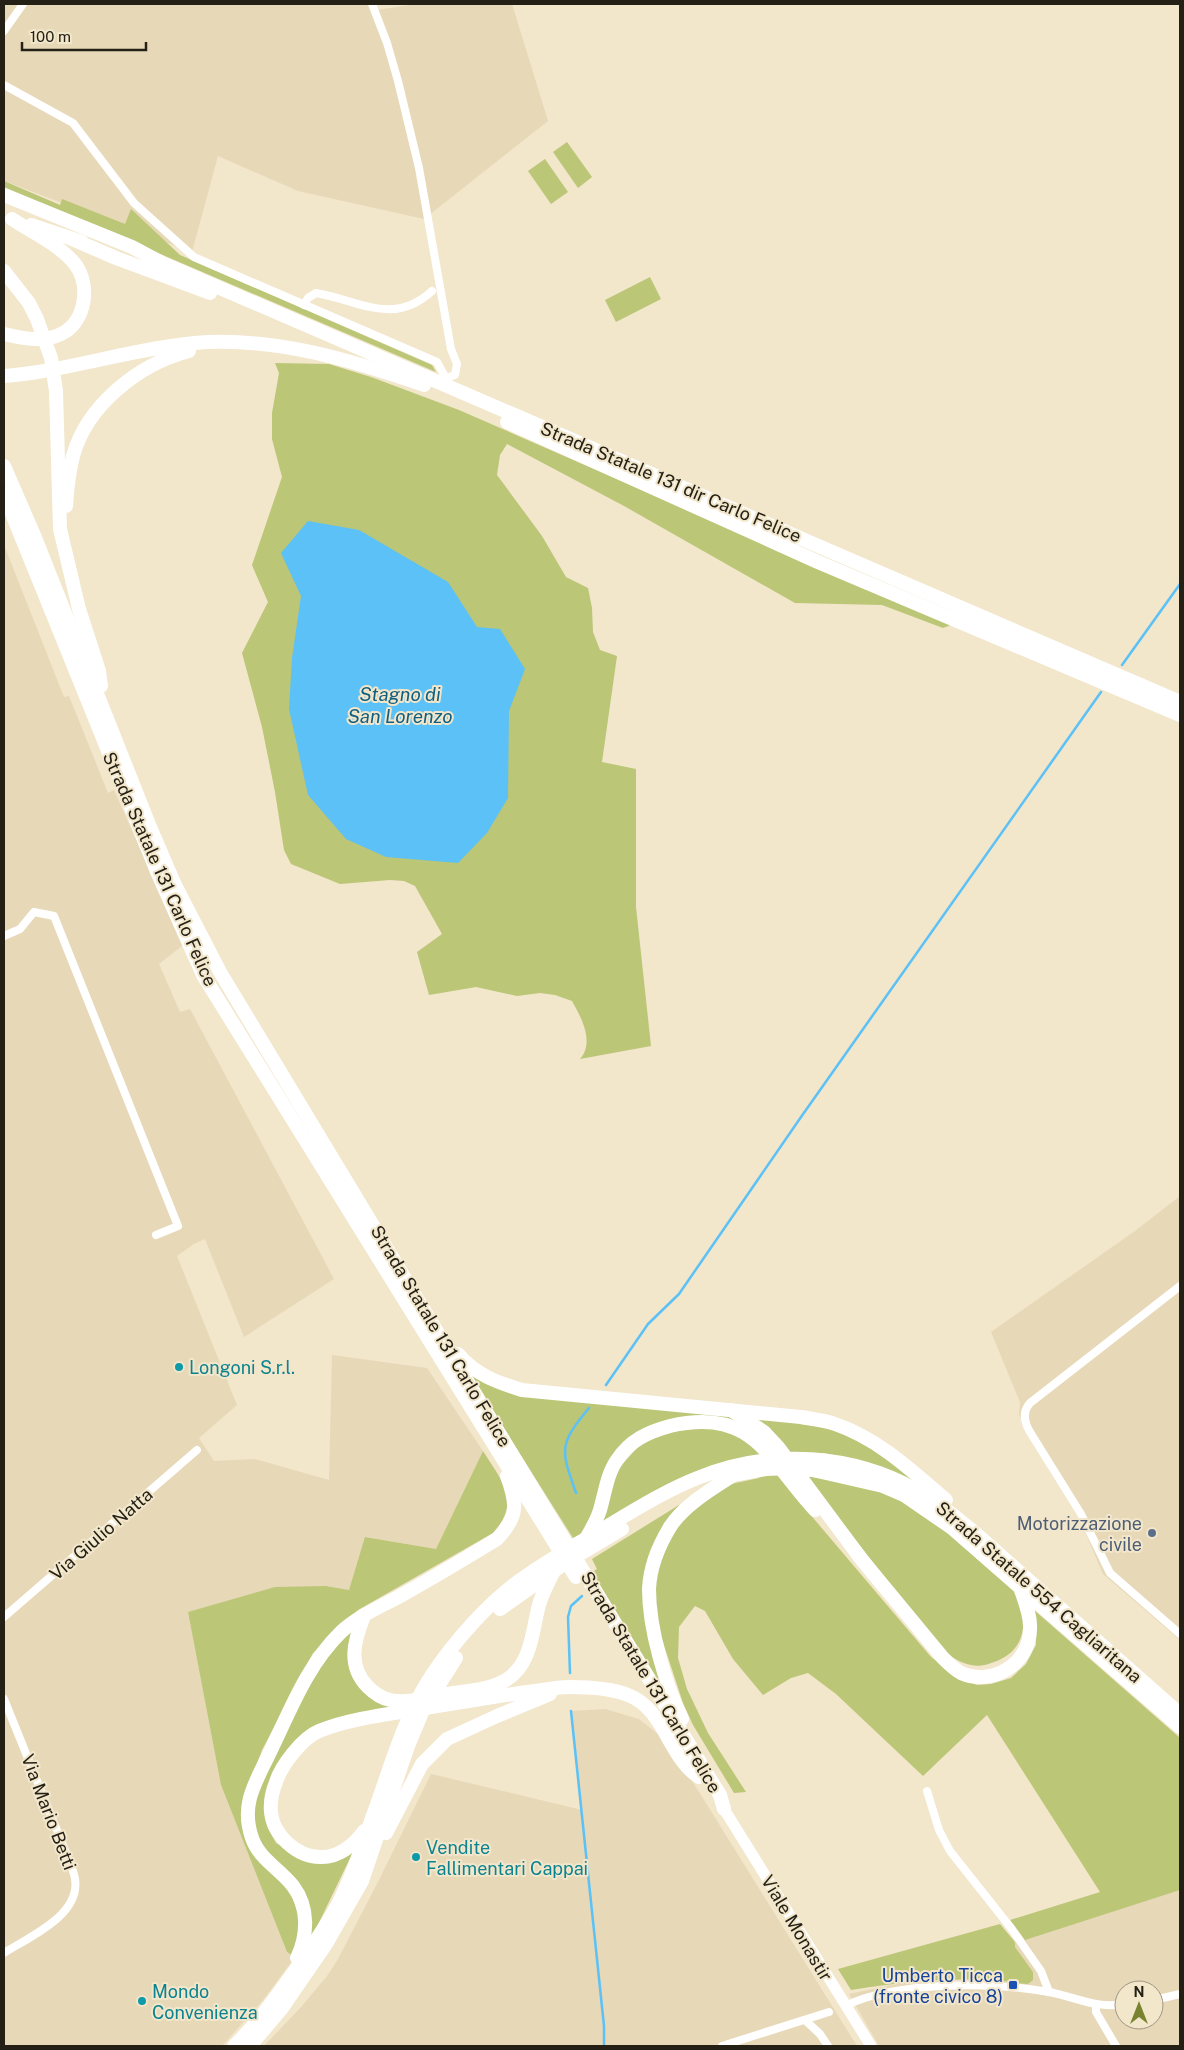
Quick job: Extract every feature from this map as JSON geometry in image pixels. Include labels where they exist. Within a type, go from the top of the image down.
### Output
[{"type":"highway","points":[[4,195],[132,247],[162,263]]},
{"type":"highway","points":[[8,218],[72,239],[162,263]]},
{"type":"highway","points":[[4,334],[24,339],[38,339],[61,334],[75,321],[86,293],[82,275],[76,265],[64,253],[8,218]]},
{"type":"highway","points":[[72,239],[116,258],[243,306],[379,363],[428,386]]},
{"type":"highway","name":"Strada Statale 131 dir Carlo Felice","points":[[162,263],[448,383],[1180,702]]},
{"type":"highway","points":[[4,271],[18,287],[37,319],[49,347],[56,391],[60,529],[66,545],[79,609],[99,671],[104,710]]},
{"type":"highway","points":[[4,376],[36,373],[159,348],[194,343],[236,342],[332,356],[428,386]]},
{"type":"highway","points":[[66,545],[66,505],[74,455],[87,427],[102,405],[120,386],[148,367],[181,352],[210,347],[266,346]]},
{"type":"highway","name":"Strada Statale 131 dir Carlo Felice","points":[[428,386],[818,562],[1180,715]]},
{"type":"highway","name":"Strada Statale 131 Carlo Felice","points":[[4,466],[34,535],[175,885],[220,972],[703,1775]]},
{"type":"highway","name":"Strada Statale 131 Carlo Felice","points":[[4,494],[49,601],[81,686],[158,874],[203,975],[703,1775],[720,1795],[724,1809]]},
{"type":"highway","points":[[4,511],[57,644],[81,686]]},
{"type":"highway","points":[[430,1320],[438,1323],[457,1354],[467,1365],[485,1378],[522,1390],[730,1409],[801,1417],[835,1424],[887,1450],[965,1516],[982,1539]]},
{"type":"highway","points":[[730,1409],[764,1432],[778,1447],[862,1560],[954,1669],[969,1676],[981,1677],[1002,1672],[1012,1667],[1025,1651],[1030,1629],[1020,1587]]},
{"type":"highway","points":[[591,1541],[605,1489],[616,1461],[629,1444],[654,1430],[680,1424],[725,1423],[752,1437],[768,1453],[797,1490],[862,1560]]},
{"type":"highway","points":[[280,1992],[302,1948],[306,1928],[303,1906],[293,1886],[262,1857],[252,1839],[246,1816],[251,1791],[306,1679],[323,1652],[342,1631],[364,1616],[497,1539],[509,1526],[514,1512],[514,1496],[497,1448]]},
{"type":"highway","name":"Strada Statale 554 Cagliaritana","points":[[234,2046],[280,1992],[314,1943],[340,1900],[404,1744],[423,1710],[438,1675],[484,1621],[556,1565],[659,1497],[700,1477],[740,1464],[846,1464],[899,1481],[934,1501],[982,1539],[1177,1709]]},
{"type":"highway","name":"Strada Statale 554 Cagliaritana","points":[[811,1464],[883,1486],[904,1495],[952,1528],[1180,1727]]},
{"type":"highway","name":"Strada Statale 554 Cagliaritana","points":[[591,1541],[697,1485],[762,1465]]},
{"type":"highway","points":[[372,1820],[349,1848],[337,1853],[320,1857],[294,1849],[279,1835],[270,1812],[272,1793],[278,1775],[293,1753],[318,1732],[362,1719],[500,1696],[568,1687],[614,1691],[630,1696],[644,1705],[655,1717],[688,1770],[703,1775],[706,1760],[684,1722],[670,1687],[653,1628],[649,1588],[656,1554],[670,1526],[697,1499],[735,1474]]},
{"type":"highway","points":[[364,1616],[356,1634],[353,1654],[355,1667],[362,1681],[375,1694],[390,1700],[408,1700],[481,1688],[506,1680],[524,1661],[529,1648],[539,1604],[556,1565]]},
{"type":"highway","points":[[362,1881],[422,1764],[447,1739],[568,1687]]},
{"type":"highway","name":"Strada Statale 554 Cagliaritana","points":[[250,2046],[282,2008],[326,1944],[362,1881],[404,1744]]},
{"type":"main road","name":"Viale Monastir","points":[[724,1809],[845,2006],[872,2046]]},
{"type":"street","points":[[4,31],[23,4]]},
{"type":"street","points":[[4,85],[73,124],[134,203],[194,257],[437,362],[448,383],[457,371],[457,364],[451,349],[419,168],[388,43],[372,4]]},
{"type":"street","points":[[304,305],[308,298],[316,294],[353,304],[382,309],[401,309],[421,302],[432,291]]},
{"type":"street","points":[[4,936],[20,929],[34,912],[54,916],[178,1226],[156,1235]]},
{"type":"street","points":[[1180,1286],[1030,1403],[1025,1412],[1027,1426],[1081,1514],[1110,1573],[1180,1634]]},
{"type":"street","name":"Via Giulio Natta","points":[[4,1617],[197,1450]]},
{"type":"street","name":"Via Mario Betti","points":[[4,1698],[70,1860],[76,1880],[73,1898],[67,1910],[51,1923],[4,1952]]},
{"type":"street","points":[[927,1791],[939,1830],[950,1851],[1011,1928],[1041,1971],[1049,1992]]},
{"type":"street","points":[[845,2006],[867,1998],[912,1989],[984,1986],[1049,1992],[1096,2004],[1114,2005]]},
{"type":"street","points":[[1164,1998],[1180,1994]]},
{"type":"street","points":[[1096,2004],[1096,2012],[1116,2046]]},
{"type":"street","points":[[722,2046],[806,2021],[828,2012]]},
{"type":"street","points":[[806,2021],[820,2034],[828,2046]]},
{"type":"shaded area","points":[[7,4],[376,4],[377,10],[416,4],[512,4],[548,121],[424,219],[298,191],[218,156],[192,252],[4,181],[4,6]]},
{"type":"shaded area","points":[[4,545],[64,697],[69,696],[108,793],[114,790],[183,945],[159,964],[180,1012],[190,1009],[334,1279],[244,1337],[205,1239],[177,1256],[237,1405],[199,1438],[214,1461],[255,1459],[329,1480],[332,1355],[427,1368],[483,1451],[436,1549],[366,1537],[349,1590],[326,1586],[220,1604],[188,1612],[221,1785],[287,1952],[295,1957],[263,2000],[222,2046],[4,2046]]},
{"type":"shaded area","points":[[1180,1196],[1180,1640],[1103,1574],[1080,1520],[1049,1470],[1019,1415],[1020,1402],[991,1332],[1135,1231]]},
{"type":"shaded area","points":[[605,1709],[639,1719],[668,1742],[857,2046],[264,2046],[302,2006],[327,1976],[338,1959],[431,1774],[582,1810],[571,1711]]},
{"type":"shaded area","points":[[1180,1890],[1180,2046],[879,2046],[849,1994],[906,1982],[987,1980],[1016,1983],[1020,1955],[1015,1947],[1015,1942]]},
{"type":"green space","points":[[567,142],[592,177],[578,188],[553,152]]},
{"type":"green space","points":[[545,159],[568,192],[551,204],[528,171]]},
{"type":"green space","points":[[4,181],[60,205],[62,199],[125,224],[131,209],[180,255],[432,365],[436,372],[4,187]]},
{"type":"green space","points":[[650,277],[661,299],[616,322],[605,300]]},
{"type":"green space","points":[[275,363],[329,364],[371,377],[459,410],[951,625],[943,628],[882,605],[795,603],[624,506],[507,444],[500,455],[497,475],[542,536],[566,577],[588,588],[592,608],[593,632],[600,650],[617,656],[602,762],[636,769],[636,907],[651,1046],[580,1059],[586,1045],[586,1037],[579,1014],[572,1001],[555,995],[540,993],[517,996],[476,987],[429,995],[417,952],[442,934],[415,886],[404,881],[390,880],[340,884],[291,864],[284,850],[262,727],[242,653],[268,602],[252,565],[282,477],[272,439],[272,413],[279,373]]},
{"type":"green space","points":[[469,1373],[486,1383],[728,1415],[755,1429],[725,1420],[624,1442],[592,1520],[582,1534],[573,1538]]},
{"type":"green space","points":[[753,1417],[830,1428],[855,1437],[928,1487],[854,1460],[823,1453],[786,1452]]},
{"type":"green space","points":[[710,1427],[753,1442],[803,1506],[931,1657],[958,1678],[977,1685],[991,1684],[1011,1678],[1026,1664],[1036,1645],[1034,1610],[1180,1738],[1180,1890],[1025,1940],[1010,1920],[1100,1892],[987,1715],[923,1776],[836,1694],[808,1673],[791,1678],[763,1695],[733,1659],[705,1611],[695,1606],[679,1627],[678,1658],[687,1689],[708,1733],[746,1792],[734,1793],[693,1725],[683,1703],[657,1624],[654,1578],[675,1526],[705,1498],[731,1484],[759,1478],[747,1458],[600,1526],[617,1470],[639,1446],[666,1432]]},
{"type":"green space","points":[[483,1451],[502,1481],[506,1491],[506,1511],[502,1521],[493,1533],[358,1610],[313,1653],[262,1750],[242,1805],[244,1830],[287,1887],[293,1899],[299,1918],[298,1941],[293,1956],[287,1952],[221,1785],[188,1612],[275,1587],[326,1586],[349,1590],[365,1537],[436,1549]]},
{"type":"green space","points":[[805,1476],[851,1483],[894,1494],[939,1524],[1014,1591],[1019,1601],[1023,1622],[1022,1632],[1014,1650],[994,1662],[977,1666],[960,1661],[943,1651]]},
{"type":"green space","points":[[679,1505],[681,1506],[662,1528],[651,1551],[645,1573],[646,1620],[667,1695],[591,1573],[597,1569],[592,1559]]},
{"type":"green space","points":[[350,1630],[353,1633],[348,1656],[355,1680],[408,1704],[302,1736],[265,1805],[268,1828],[276,1843],[300,1858],[353,1852],[312,1937],[309,1936],[309,1904],[259,1842],[253,1828],[256,1789],[311,1678]]},
{"type":"green space","points":[[1000,1924],[1015,1942],[1015,1947],[1033,1972],[1033,1980],[1028,1984],[991,1980],[935,1980],[851,1990],[838,1969]]},
{"type":"water","name":"Stagno di San Lorenzo","points":[[308,521],[359,530],[448,582],[477,627],[500,629],[525,669],[509,711],[508,798],[487,833],[458,863],[386,857],[346,839],[308,795],[289,709],[292,658],[301,596],[281,553]]},
{"type":"waterway","points":[[1122,665],[1180,584]]},
{"type":"waterway","points":[[606,1385],[648,1324],[679,1294],[801,1117],[1101,692]]},
{"type":"waterway","points":[[576,1493],[567,1467],[565,1448],[572,1431],[589,1408]]},
{"type":"waterway","points":[[570,1673],[568,1617],[571,1606],[582,1596]]},
{"type":"waterway","points":[[571,1711],[604,2026],[604,2046]]},
{"type":"place","name":"Longoni S.r.l.","points":[[179,1367]]},
{"type":"place","name":"Motorizzazione civile","points":[[1152,1533]]},
{"type":"place","name":"Vendite Fallimentari Cappai","points":[[416,1857]]},
{"type":"place","name":"Umberto Ticca (fronte civico 8)","points":[[1013,1985]]},
{"type":"place","name":"Mondo Convenienza","points":[[142,2001]]}]
